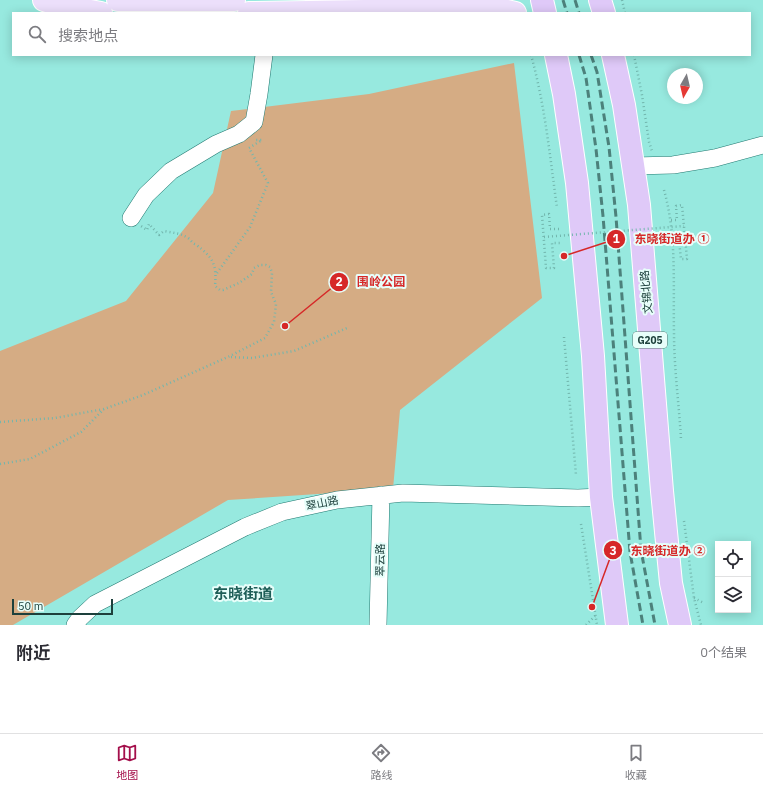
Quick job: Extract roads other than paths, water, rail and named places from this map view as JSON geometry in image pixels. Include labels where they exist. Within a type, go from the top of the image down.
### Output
[{"type":"highway","points":[[542,0],[545,12]]},
{"type":"highway","points":[[600,0],[604,12]]},
{"type":"highway","points":[[556,56],[564,94],[577,183],[593,356],[600,497],[617,625]]},
{"type":"highway","name":"文锦北路","points":[[613,56],[624,105],[639,205],[664,514],[672,583],[680,625]]},
{"type":"main road","points":[[44,0],[63,6],[95,12]]},
{"type":"main road","points":[[118,0],[234,0]]},
{"type":"main road","points":[[321,12],[482,9],[511,12]]},
{"type":"street","points":[[131,218],[146,195],[171,172],[216,144],[239,134],[254,122],[260,94],[264,56]]},
{"type":"street","points":[[634,166],[673,166],[715,158],[763,145]]},
{"type":"street","name":"翠山路","points":[[75,625],[94,604],[244,527],[282,512],[337,500],[403,493],[578,498],[600,497]]},
{"type":"street","name":"翠云路","points":[[378,625],[381,495]]},
{"type":"railway","points":[[563,0],[567,12]]},
{"type":"railway","points":[[575,0],[579,12]]},
{"type":"railway","points":[[579,56],[586,78],[596,149],[603,216],[630,552],[643,625]]},
{"type":"railway","points":[[591,56],[597,72],[609,147],[616,217],[641,550],[655,625]]},
{"type":"place","name":"东晓街道办 ①","points":[[564,256]]},
{"type":"place","name":"围岭公园","points":[[285,326]]},
{"type":"place","name":"东晓街道办 ②","points":[[592,607]]},
{"type":"district","name":"东晓街道","points":[[243,594]]}]
